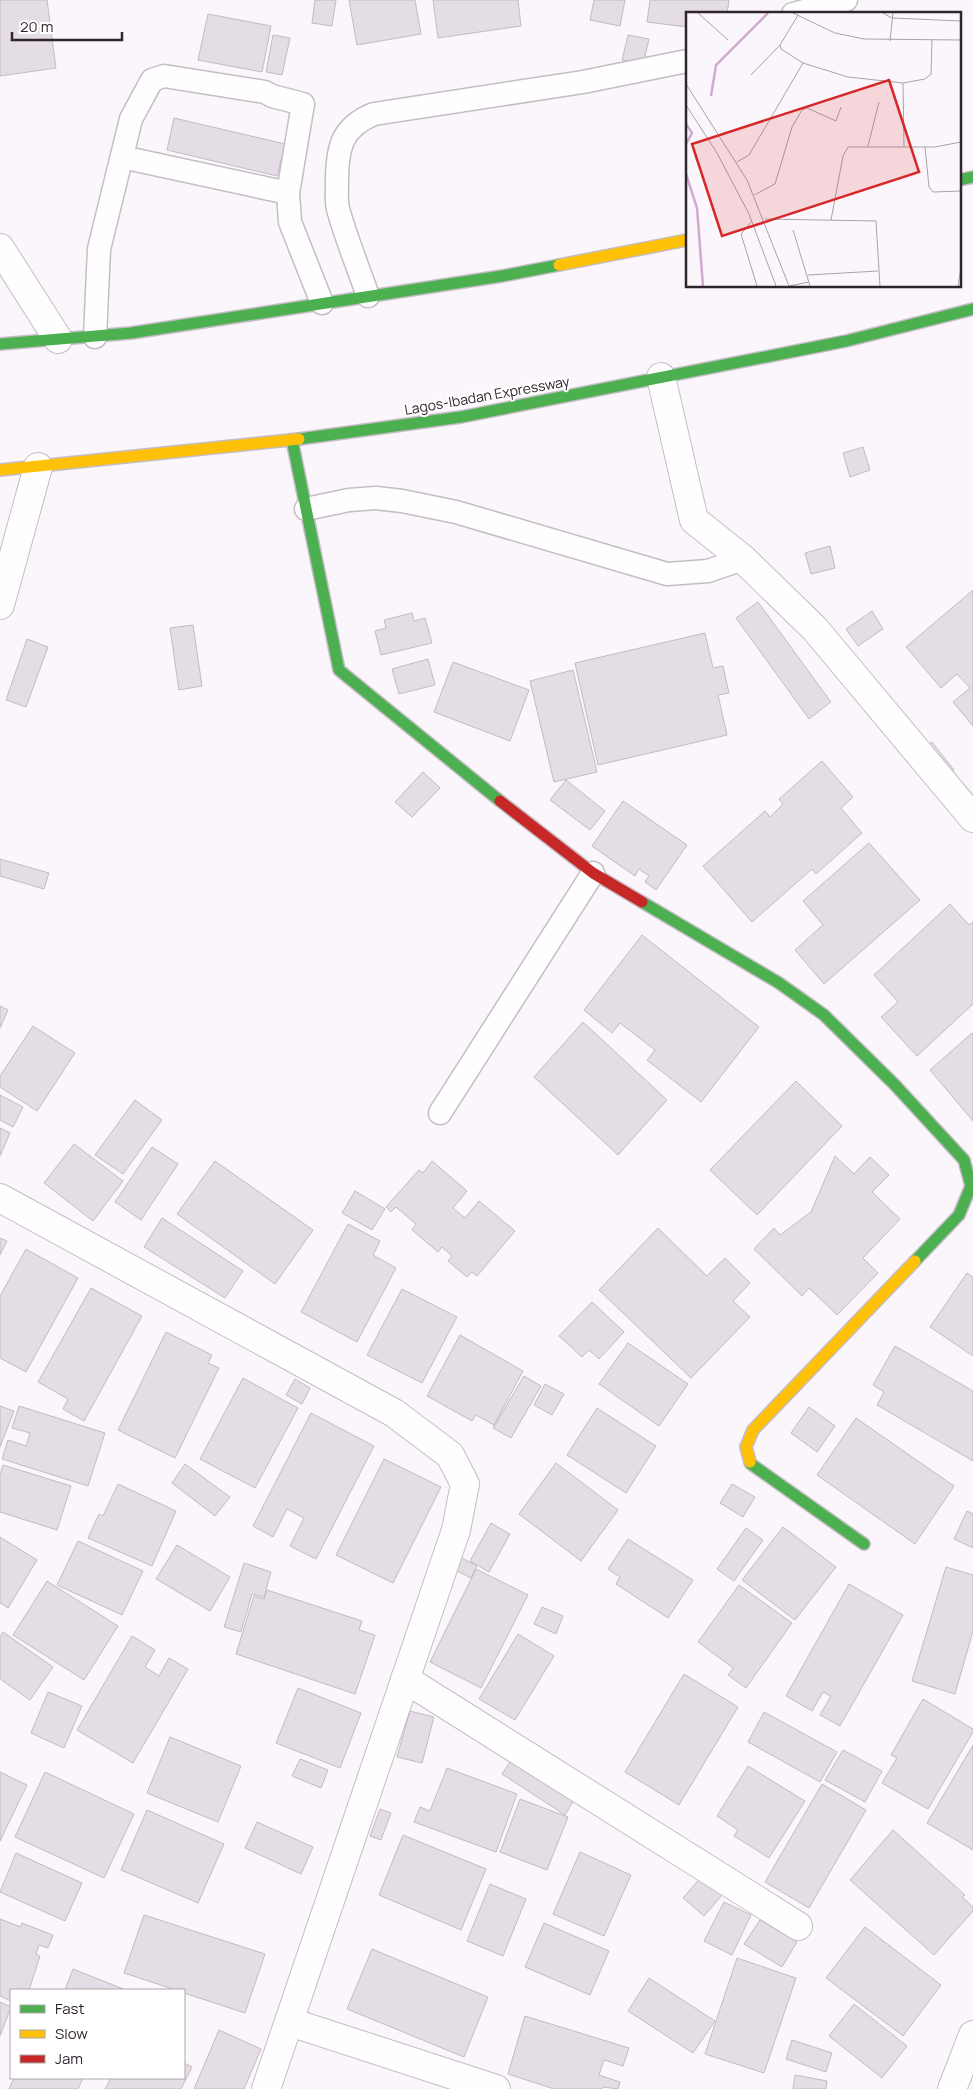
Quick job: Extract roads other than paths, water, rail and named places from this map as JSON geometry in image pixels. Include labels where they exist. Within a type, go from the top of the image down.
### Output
[{"type":"main road","points":[[960,180],[973,177]]},
{"type":"main road","points":[[0,344],[95,337],[502,276],[686,240]]},
{"type":"main road","name":"Lagos-Ibadan Expressway","points":[[0,470],[292,440],[461,417],[846,341],[973,309]]},
{"type":"main road","points":[[292,440],[339,670],[546,838],[593,873],[779,984],[824,1015],[895,1085],[964,1160],[970,1186],[959,1215],[753,1430],[746,1447],[751,1464],[864,1544]]},
{"type":"street","points":[[0,248],[58,339]]},
{"type":"street","points":[[661,377],[694,520],[743,559],[814,629],[973,818]]},
{"type":"street","points":[[0,605],[38,467]]},
{"type":"street","points":[[0,1198],[394,1413],[450,1454],[465,1484],[458,1521],[266,2089]]},
{"type":"street","points":[[405,1679],[798,1926]]},
{"type":"street","points":[[290,2022],[496,2089]]},
{"type":"street","points":[[952,2089],[973,2035]]},
{"type":"lane","points":[[801,12],[846,0]]},
{"type":"lane","points":[[368,296],[337,207],[339,152],[344,139],[360,120],[374,114],[583,82],[686,61]]},
{"type":"lane","points":[[95,337],[99,249],[132,119],[152,80],[164,76],[265,92],[272,96],[303,104],[288,193],[290,222],[322,303]]},
{"type":"lane","points":[[122,157],[288,193]]},
{"type":"lane","points":[[306,509],[349,500],[376,498],[402,501],[456,512],[667,574],[708,571],[743,559]]},
{"type":"lane","points":[[440,1113],[593,873]]}]
